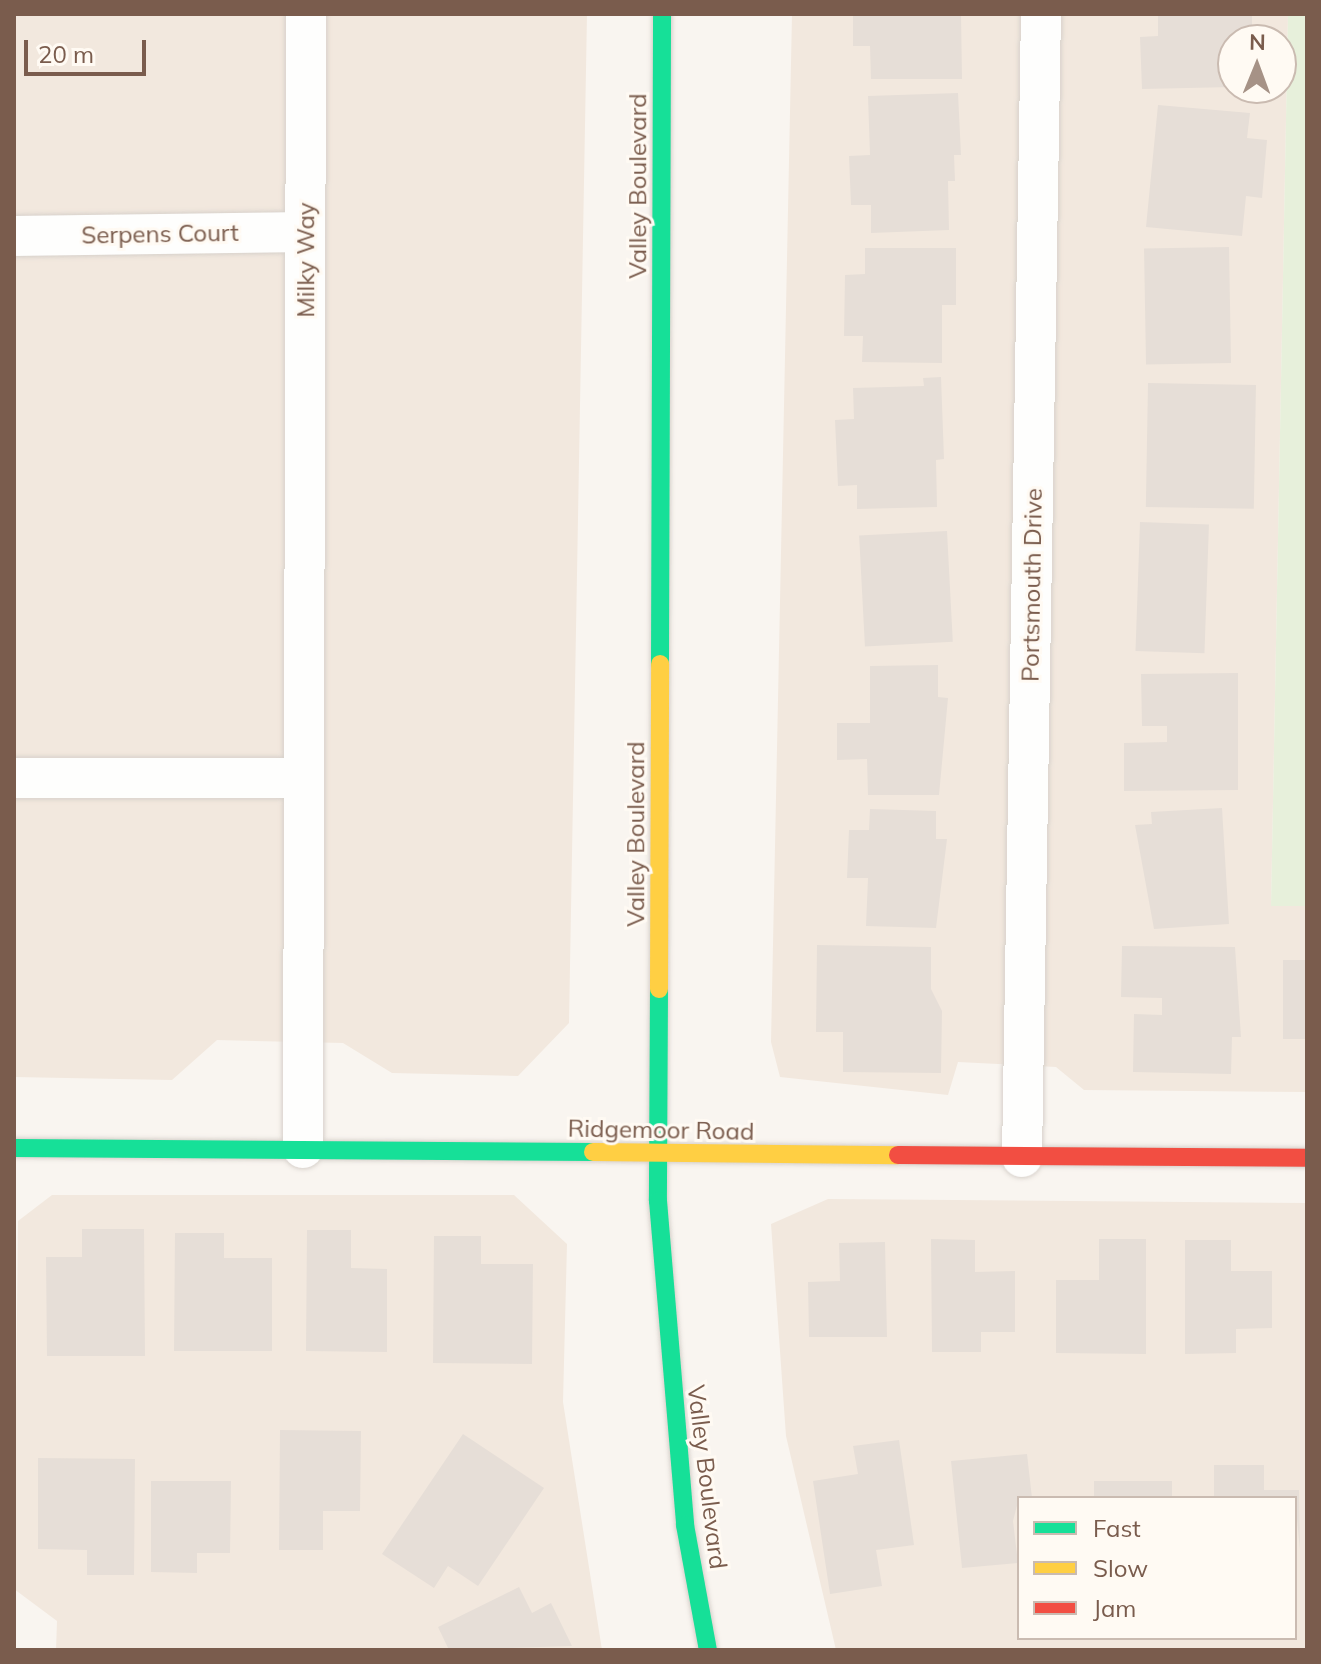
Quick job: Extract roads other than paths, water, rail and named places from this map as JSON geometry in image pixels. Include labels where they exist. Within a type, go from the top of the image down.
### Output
[{"type":"street","name":"Milky Way","points":[[303,1148],[308,507],[306,14]]},
{"type":"street","name":"Valley Boulevard","points":[[662,14],[659,1154],[676,1433],[708,1650]]},
{"type":"street","name":"Portsmouth Drive","points":[[1022,1157],[1041,14]]},
{"type":"street","name":"Serpens Court","points":[[14,236],[305,232]]},
{"type":"street","points":[[14,778],[304,778]]},
{"type":"street","name":"Ridgemoor Road","points":[[14,1148],[1307,1158]]}]
